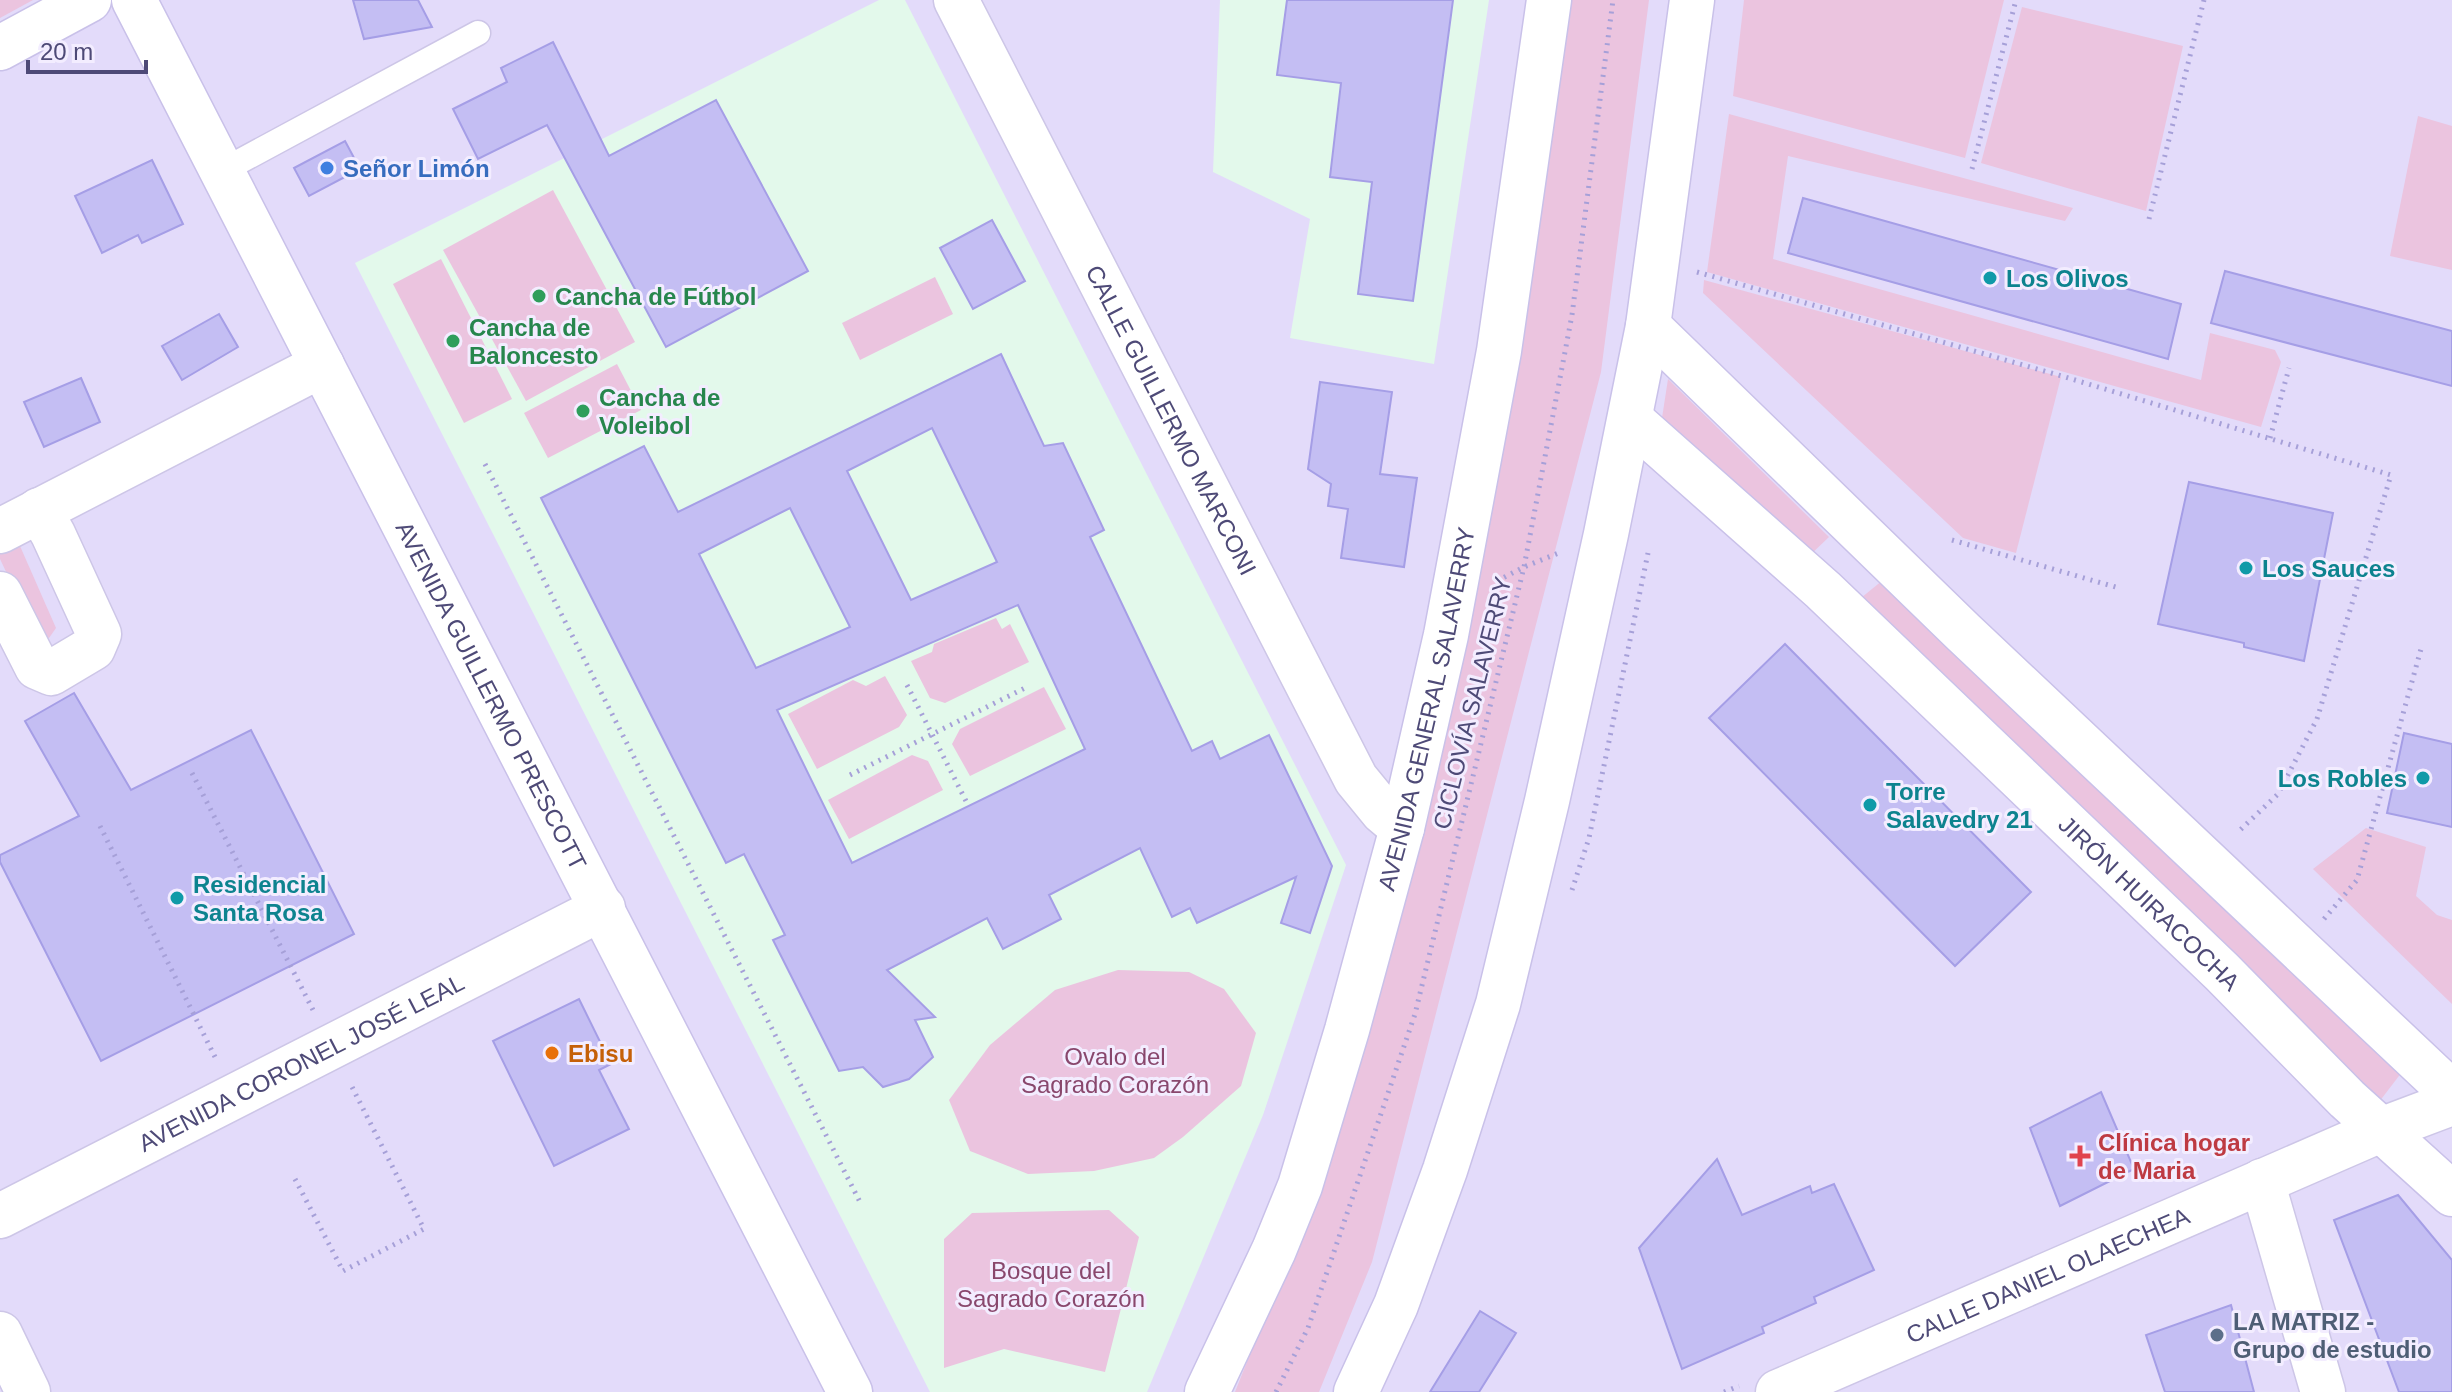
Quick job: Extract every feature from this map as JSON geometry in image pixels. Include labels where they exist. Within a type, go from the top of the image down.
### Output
[{"type":"street","points":[[0,48],[89,0]]},
{"type":"street","name":"AVENIDA GUILLERMO PRESCOTT","points":[[134,0],[850,1392]]},
{"type":"street","name":"CALLE GUILLERMO MARCONI","points":[[956,0],[1356,779],[1375,804],[1402,828]]},
{"type":"street","name":"AVENIDA GENERAL SALAVERRY","points":[[1207,1392],[1274,1250],[1300,1186],[1347,1030],[1402,828],[1451,607],[1499,351],[1549,0]]},
{"type":"street","points":[[1356,1392],[1396,1305],[1498,1004],[1547,801],[1648,326],[1692,0]]},
{"type":"street","points":[[1648,326],[1871,543],[2452,1093]]},
{"type":"street","points":[[0,531],[322,365]]},
{"type":"street","name":"JIRÓN HUIRACOCHA","points":[[1630,419],[1823,590],[2222,972],[2347,1099],[2452,1194]]},
{"type":"street","points":[[0,594],[37,667],[51,673],[93,648],[99,634],[39,510]]},
{"type":"street","points":[[1823,590],[1871,543]]},
{"type":"street","name":"AVENIDA CORONEL JOSÉ LEAL","points":[[0,1216],[603,908]]},
{"type":"street","name":"CALLE DANIEL OLAECHEA","points":[[1778,1392],[2383,1129],[2452,1103]]},
{"type":"street","points":[[2262,1181],[2323,1392]]},
{"type":"street","points":[[0,1334],[28,1392]]},
{"type":"lane","points":[[222,171],[478,33]]},
{"type":"path","name":"CICLOVÍA SALAVERRY","points":[[1276,1392],[1308,1328],[1415,1014],[1524,567],[1572,315],[1613,0]]},
{"type":"path","points":[[1972,169],[2016,0]]},
{"type":"path","points":[[2149,219],[2204,0]]},
{"type":"path","points":[[1697,272],[2391,475],[2317,719],[2278,794],[2230,839]]},
{"type":"path","points":[[2270,438],[2289,368]]},
{"type":"path","points":[[485,464],[861,1204]]},
{"type":"path","points":[[1451,607],[1524,567],[1606,534]]},
{"type":"path","points":[[1952,540],[2119,588]]},
{"type":"path","points":[[2297,946],[2340,903],[2357,880],[2421,649]]},
{"type":"path","points":[[907,685],[967,803]]},
{"type":"path","points":[[850,775],[1029,686]]},
{"type":"path","points":[[192,773],[424,1229],[343,1271],[295,1179]]},
{"type":"path","points":[[100,826],[234,1097]]},
{"type":"shaded area","points":[[0,0],[2452,0],[2452,1392],[0,1392]]},
{"type":"shaded area","points":[[879,0],[905,0],[1346,865],[1263,1115],[1147,1392],[930,1392],[355,263]]},
{"type":"shaded area","points":[[1220,0],[1489,0],[1434,364],[1290,338],[1310,219],[1213,172]]},
{"type":"green space","points":[[0,0],[33,0],[0,18]]},
{"type":"green space","points":[[1572,0],[1649,0],[1601,372],[1372,1262],[1319,1392],[1235,1392],[1305,1216],[1516,359]]},
{"type":"green space","points":[[1744,0],[2004,0],[1965,158],[1733,96]]},
{"type":"green space","points":[[2022,7],[2183,46],[2146,211],[1981,163]]},
{"type":"green space","points":[[1729,114],[2073,208],[2065,221],[1788,156],[1773,259],[2201,380],[2210,333],[2275,350],[2281,362],[2261,427],[1707,272]]},
{"type":"green space","points":[[2418,116],[2452,126],[2452,270],[2390,256]]},
{"type":"green space","name":"Cancha de Fútbol","points":[[553,190],[635,342],[526,401],[443,250]]},
{"type":"green space","name":"Cancha de Baloncesto","points":[[441,259],[512,399],[464,423],[393,284]]},
{"type":"green space","points":[[935,277],[953,314],[860,360],[842,323]]},
{"type":"green space","points":[[1704,280],[2061,377],[2016,553],[1963,538],[1703,293]]},
{"type":"green space","name":"Cancha de Voleibol","points":[[617,364],[641,410],[548,458],[524,413]]},
{"type":"green space","points":[[1668,379],[1829,537],[1806,559],[1662,418]]},
{"type":"green space","points":[[6,543],[20,546],[56,628],[49,638],[37,637],[0,559],[0,551]]},
{"type":"green space","points":[[1883,580],[2402,1072],[2379,1102],[1856,602]]},
{"type":"green space","points":[[996,618],[1002,629],[1010,624],[1029,662],[945,703],[930,698],[911,661],[932,652],[934,644]]},
{"type":"green space","points":[[885,676],[907,715],[899,727],[817,769],[788,714],[853,680],[866,686]]},
{"type":"green space","points":[[1044,687],[1066,729],[970,776],[952,744],[960,729]]},
{"type":"green space","points":[[912,755],[928,761],[943,790],[849,839],[828,800]]},
{"type":"green space","points":[[2366,828],[2426,847],[2416,896],[2437,915],[2452,920],[2452,1004],[2313,869]]},
{"type":"green space","name":"Ovalo del Sagrado Corazón","points":[[1118,970],[1189,972],[1224,989],[1256,1033],[1241,1086],[1154,1158],[1094,1171],[1028,1174],[970,1151],[949,1100],[990,1045],[1055,990]]},
{"type":"green space","name":"Bosque del Sagrado Corazón","points":[[1109,1210],[1139,1237],[1105,1372],[1004,1349],[944,1368],[944,1239],[972,1213]]},
{"type":"building","points":[[353,0],[418,0],[432,27],[364,39]]},
{"type":"building","points":[[1287,0],[1453,0],[1413,301],[1358,294],[1372,182],[1330,177],[1341,83],[1277,75]]},
{"type":"building","points":[[553,42],[609,156],[716,100],[808,271],[666,347],[547,125],[478,159],[453,109],[507,82],[501,68]]},
{"type":"building","name":"Señor Limón","points":[[345,141],[360,169],[309,196],[294,168]]},
{"type":"building","points":[[152,160],[183,224],[142,243],[138,235],[102,253],[75,196]]},
{"type":"building","name":"Los Olivos","points":[[1803,198],[2181,304],[2168,359],[1788,253]]},
{"type":"building","points":[[992,220],[1025,281],[973,309],[940,248]]},
{"type":"building","points":[[2225,271],[2452,331],[2452,386],[2211,323]]},
{"type":"building","points":[[219,314],[238,347],[182,380],[162,346]]},
{"type":"building","points":[[1001,354],[1044,446],[1063,443],[1104,530],[1090,537],[1192,751],[1212,741],[1220,759],[1269,735],[1332,866],[1310,933],[1281,923],[1296,877],[1197,923],[1190,908],[1172,917],[1140,848],[1049,895],[1061,919],[1003,949],[987,918],[887,970],[935,1017],[915,1020],[933,1057],[909,1079],[883,1087],[863,1067],[839,1071],[773,940],[785,935],[744,854],[726,863],[541,498],[644,446],[678,512]],"holes":[[[932,428],[997,562],[911,600],[847,471]],[[790,508],[850,627],[756,668],[699,554]],[[1018,605],[1085,749],[852,863],[777,710]]]},
{"type":"building","points":[[81,378],[100,422],[44,447],[24,402]]},
{"type":"building","points":[[1320,382],[1392,392],[1380,474],[1417,478],[1404,567],[1341,558],[1348,509],[1328,506],[1331,484],[1308,469]]},
{"type":"building","name":"Los Sauces","points":[[2189,482],[2333,513],[2304,661],[2244,647],[2244,643],[2158,624]]},
{"type":"building","name":"Torre Salavedry 21","points":[[1785,644],[2031,892],[1955,966],[1709,718]]},
{"type":"building","name":"Residencial Santa Rosa","points":[[74,693],[131,790],[251,730],[354,934],[101,1061],[0,862],[0,855],[79,816],[25,721]]},
{"type":"building","name":"Los Robles","points":[[2404,733],[2452,744],[2452,827],[2387,813]]},
{"type":"building","points":[[579,999],[611,1064],[599,1070],[629,1129],[554,1166],[493,1041]]},
{"type":"building","points":[[2101,1092],[2134,1169],[2060,1206],[2030,1128]]},
{"type":"building","points":[[1717,1159],[1742,1215],[1810,1186],[1812,1193],[1834,1184],[1874,1270],[1814,1297],[1816,1303],[1762,1327],[1764,1333],[1682,1369],[1639,1248]]},
{"type":"building","points":[[2398,1195],[2452,1260],[2452,1392],[2399,1392],[2334,1220]]},
{"type":"building","points":[[2231,1305],[2254,1392],[2165,1392],[2146,1335]]},
{"type":"building","points":[[1480,1311],[1516,1333],[1479,1392],[1430,1392]]},
{"type":"place","name":"Señor Limón","points":[[327,168]]},
{"type":"place","name":"Los Olivos","points":[[1990,278]]},
{"type":"place","name":"Cancha de Fútbol","points":[[539,296]]},
{"type":"place","name":"Cancha de Baloncesto","points":[[453,341]]},
{"type":"place","name":"Cancha de Voleibol","points":[[583,411]]},
{"type":"place","name":"Los Sauces","points":[[2246,568]]},
{"type":"place","name":"Los Robles","points":[[2423,778]]},
{"type":"place","name":"Torre Salavedry 21","points":[[1870,805]]},
{"type":"place","name":"Residencial Santa Rosa","points":[[177,898]]},
{"type":"place","name":"Ebisu","points":[[552,1053]]},
{"type":"place","name":"Clínica hogar de Maria","points":[[2080,1156]]},
{"type":"place","name":"LA MATRIZ - Grupo de estudio","points":[[2217,1335]]}]
